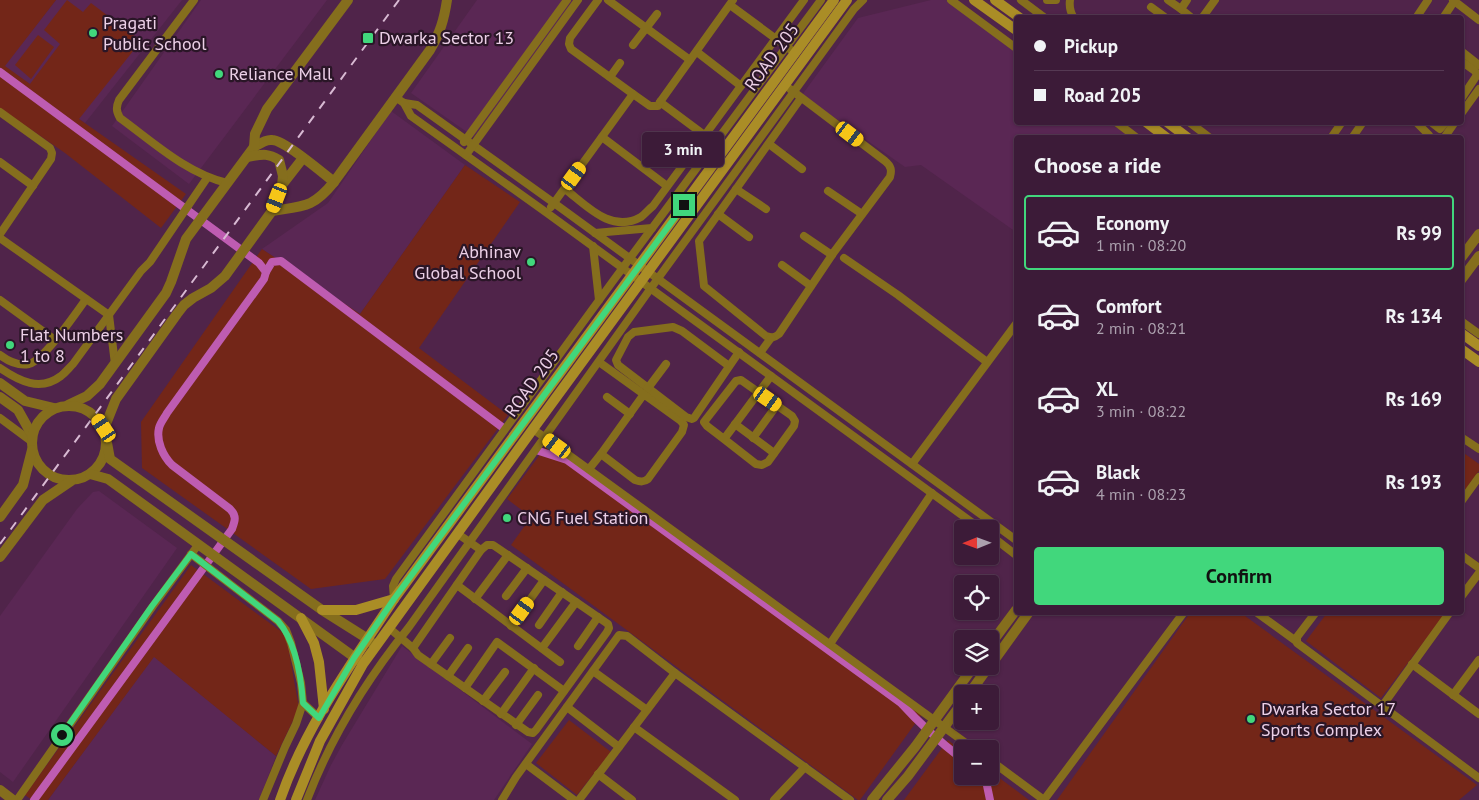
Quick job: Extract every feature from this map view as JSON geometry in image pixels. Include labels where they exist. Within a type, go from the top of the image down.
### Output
[{"type":"main road","name":"ROAD 205","points":[[296,800],[320,741],[363,664],[394,599],[639,265],[791,50],[834,0]]},
{"type":"main road","name":"ROAD 205","points":[[280,800],[289,773],[354,658],[389,628],[847,0]]},
{"type":"main road","points":[[974,0],[1014,29]]},
{"type":"main road","points":[[995,0],[1016,15]]},
{"type":"main road","points":[[1149,125],[1159,135]]},
{"type":"main road","points":[[1171,125],[1184,135]]},
{"type":"main road","points":[[1464,335],[1479,346]]},
{"type":"main road","points":[[1464,351],[1479,362]]},
{"type":"main road","points":[[322,610],[356,610],[394,599]]},
{"type":"main road","points":[[301,618],[314,643],[319,662],[321,714]]},
{"type":"street","points":[[194,0],[119,100],[116,106],[117,112],[120,118],[184,165],[207,178],[227,183]]},
{"type":"street","points":[[254,147],[255,134],[267,109],[348,0]]},
{"type":"street","points":[[272,211],[312,203],[323,196],[430,50],[439,35],[447,0]]},
{"type":"street","points":[[458,150],[567,0]]},
{"type":"street","points":[[466,155],[578,0]]},
{"type":"street","points":[[598,0],[570,38],[569,44],[572,49],[650,106],[658,106],[732,2],[791,50]]},
{"type":"street","points":[[608,0],[690,60]]},
{"type":"street","points":[[565,188],[600,216],[613,221],[626,221],[640,217],[647,212],[804,0]]},
{"type":"street","points":[[394,599],[393,586],[396,579],[629,258],[715,143],[791,50],[822,0]]},
{"type":"street","points":[[307,800],[333,741],[377,668],[470,542],[651,288],[854,9],[863,0]]},
{"type":"street","points":[[952,0],[1014,46]]},
{"type":"street","points":[[1020,0],[1031,3],[1042,15]]},
{"type":"street","points":[[1047,0],[1056,0]]},
{"type":"street","points":[[1070,0],[1069,5],[1072,15]]},
{"type":"street","points":[[1168,0],[1188,15]]},
{"type":"street","points":[[1180,9],[1187,0]]},
{"type":"street","points":[[1204,15],[1215,0]]},
{"type":"street","points":[[1418,15],[1428,0]]},
{"type":"street","points":[[1445,15],[1455,0],[1479,20]]},
{"type":"street","points":[[1151,7],[1162,15]]},
{"type":"street","points":[[633,45],[657,14]]},
{"type":"street","points":[[696,52],[741,86]]},
{"type":"street","points":[[1464,53],[1479,65]]},
{"type":"street","points":[[610,77],[620,63]]},
{"type":"street","points":[[1464,63],[1476,72],[1477,75],[1464,94]]},
{"type":"street","points":[[760,353],[771,338],[779,334],[832,255],[890,177],[892,171],[890,165],[784,85]]},
{"type":"street","points":[[1464,110],[1479,89]]},
{"type":"street","points":[[547,213],[633,94]]},
{"type":"street","points":[[394,97],[404,103],[417,105],[1014,539]]},
{"type":"street","points":[[771,338],[704,286],[700,241],[801,98]]},
{"type":"street","points":[[660,102],[715,143]]},
{"type":"street","points":[[404,103],[411,116],[632,274],[969,520]]},
{"type":"street","points":[[0,112],[52,150],[51,159],[0,236],[109,315],[115,364]]},
{"type":"street","points":[[1120,125],[1132,135]]},
{"type":"street","points":[[1193,125],[1206,135]]},
{"type":"street","points":[[1419,125],[1428,135]]},
{"type":"street","points":[[602,137],[667,186]]},
{"type":"street","points":[[0,517],[24,485],[34,429],[42,417],[54,408],[68,405],[87,396],[100,384],[166,293],[186,239],[254,147],[267,140],[278,141],[334,182]]},
{"type":"street","points":[[768,144],[802,169]]},
{"type":"street","points":[[104,428],[116,399],[177,314],[193,298],[219,282],[272,211],[282,185],[283,176],[279,160],[267,154],[247,157]]},
{"type":"street","points":[[282,185],[303,158]]},
{"type":"street","points":[[0,162],[33,186]]},
{"type":"street","points":[[0,368],[15,379],[31,384],[45,383],[61,376],[73,364],[141,271],[150,262],[207,178]]},
{"type":"street","points":[[736,189],[766,210]]},
{"type":"street","points":[[828,190],[862,214]]},
{"type":"street","points":[[718,214],[749,237]]},
{"type":"street","points":[[595,233],[652,228]]},
{"type":"street","points":[[1464,254],[1479,234]]},
{"type":"street","points":[[804,236],[832,255]]},
{"type":"street","points":[[593,246],[599,300]]},
{"type":"street","points":[[1464,276],[1479,256]]},
{"type":"street","points":[[844,258],[987,362]]},
{"type":"street","points":[[782,265],[811,286]]},
{"type":"street","points":[[0,355],[18,364],[28,364],[36,360],[55,340],[86,299]]},
{"type":"street","points":[[0,300],[55,340]]},
{"type":"street","points":[[1464,323],[1479,334]]},
{"type":"street","points":[[912,464],[1014,327]]},
{"type":"street","points":[[601,454],[636,480],[645,481],[684,429],[684,425],[616,363],[617,356],[628,337],[634,332],[677,328],[730,366]]},
{"type":"street","points":[[599,362],[692,419],[739,352]]},
{"type":"street","points":[[589,469],[666,364]]},
{"type":"street","points":[[724,439],[771,376]]},
{"type":"street","points":[[741,380],[777,405],[794,418],[795,424],[765,464],[756,464],[704,422],[736,381],[741,380]]},
{"type":"street","points":[[0,383],[24,400],[54,408]]},
{"type":"street","points":[[0,397],[18,410],[32,442],[36,461],[43,470],[60,480],[71,481],[84,478],[90,474],[103,460],[107,443]]},
{"type":"street","points":[[607,397],[630,414]]},
{"type":"street","points":[[68,405],[82,408],[95,416],[104,428],[110,459],[233,548],[372,643]]},
{"type":"street","points":[[753,438],[777,405]]},
{"type":"street","points":[[0,418],[32,442]]},
{"type":"street","points":[[735,424],[774,453]]},
{"type":"street","points":[[533,429],[830,644],[933,722],[961,740]]},
{"type":"street","points":[[1464,438],[1479,449]]},
{"type":"street","points":[[90,474],[108,479],[363,664]]},
{"type":"street","points":[[1464,493],[1479,477]]},
{"type":"street","points":[[0,557],[43,500],[71,481]]},
{"type":"street","points":[[830,644],[932,493]]},
{"type":"street","points":[[458,534],[481,550]]},
{"type":"street","points":[[999,542],[1014,553]]},
{"type":"street","points":[[389,628],[413,648],[418,655],[501,714],[528,732],[533,733],[607,632],[608,624],[493,545],[487,545],[481,550],[413,648]]},
{"type":"street","points":[[17,800],[152,606],[201,546]]},
{"type":"street","points":[[475,599],[508,555]]},
{"type":"street","points":[[194,556],[278,621],[286,630],[291,643],[301,683],[303,703],[296,724],[263,800]]},
{"type":"street","points":[[1464,557],[1479,568]]},
{"type":"street","points":[[506,596],[527,568]]},
{"type":"street","points":[[1464,593],[1479,573]]},
{"type":"street","points":[[511,626],[544,580]]},
{"type":"street","points":[[457,585],[560,662]]},
{"type":"street","points":[[539,625],[562,592]]},
{"type":"street","points":[[542,648],[576,602]]},
{"type":"street","points":[[999,633],[1014,613]]},
{"type":"street","points":[[999,654],[1027,615]]},
{"type":"street","points":[[999,767],[1044,800],[1182,615]]},
{"type":"street","points":[[1260,615],[1479,778]]},
{"type":"street","points":[[1296,641],[1314,615]]},
{"type":"street","points":[[1383,705],[1448,615]]},
{"type":"street","points":[[578,646],[598,617]]},
{"type":"street","points":[[502,800],[616,639],[623,635],[850,800]]},
{"type":"street","points":[[431,664],[450,638]]},
{"type":"street","points":[[465,688],[497,642],[564,691]]},
{"type":"street","points":[[448,676],[468,648]]},
{"type":"street","points":[[1454,695],[1479,660]]},
{"type":"street","points":[[1412,664],[1479,714]]},
{"type":"street","points":[[501,714],[534,668]]},
{"type":"street","points":[[593,671],[647,710]]},
{"type":"street","points":[[483,701],[505,672]]},
{"type":"street","points":[[579,800],[675,673]]},
{"type":"street","points":[[872,800],[887,783],[967,675]]},
{"type":"street","points":[[516,724],[538,695]]},
{"type":"street","points":[[303,703],[321,714]]},
{"type":"street","points":[[567,707],[619,747]]},
{"type":"street","points":[[887,800],[908,776],[954,713]]},
{"type":"street","points":[[634,727],[735,800]]},
{"type":"street","points":[[526,764],[574,800]]},
{"type":"street","points":[[774,800],[805,767]]},
{"type":"street","points":[[598,774],[632,800]]},
{"type":"street","points":[[0,790],[13,800]]},
{"type":"shaded area","points":[[0,0],[56,0],[5,66],[30,84],[60,44],[44,30],[67,0],[83,12],[91,3],[141,41],[79,119],[186,194],[161,228],[65,153],[0,108]]},
{"type":"shaded area","name":"Pragati Public School","points":[[56,0],[182,0],[85,123],[4,66]]},
{"type":"shaded area","points":[[201,0],[327,0],[189,184],[112,126]]},
{"type":"shaded area","points":[[477,0],[574,0],[474,137],[411,93]]},
{"type":"shaded area","points":[[931,0],[946,0],[1014,51],[1014,125],[1113,125],[1127,135],[1014,135],[1014,231],[921,165],[905,167],[802,95],[858,18]]},
{"type":"shaded area","points":[[38,35],[54,47],[31,79],[15,65]]},
{"type":"shaded area","points":[[391,111],[465,165],[360,314],[262,249],[328,203]]},
{"type":"shaded area","points":[[465,165],[520,202],[419,348],[508,415],[385,579],[311,589],[142,468],[141,422],[262,249],[360,314]]},
{"type":"shaded area","points":[[550,441],[922,714],[860,800],[511,545],[531,517],[507,499]]},
{"type":"shaded area","points":[[1464,453],[1479,464],[1479,471],[1465,490]]},
{"type":"shaded area","points":[[99,491],[177,548],[13,782],[0,772],[0,616],[77,509],[93,492]]},
{"type":"shaded area","points":[[191,565],[286,635],[299,708],[276,756],[154,657],[48,800],[32,800],[25,795]]},
{"type":"shaded area","name":"Dwarka Sector 17 Sports Complex","points":[[1189,615],[1244,615],[1477,785],[1459,800],[1057,800]]},
{"type":"shaded area","points":[[1326,615],[1444,615],[1381,698],[1306,641]]},
{"type":"shaded area","points":[[402,646],[532,744],[494,800],[315,800],[342,745]]},
{"type":"shaded area","points":[[154,656],[276,756],[259,800],[48,800]]},
{"type":"shaded area","points":[[569,720],[611,752],[577,795],[536,763]]},
{"type":"shaded area","points":[[948,740],[954,745],[954,785],[999,785],[999,778],[1029,800],[904,800]]},
{"type":"waterway","points":[[0,72],[259,263],[266,272],[264,279],[167,413],[160,424],[158,433],[161,448],[172,465],[234,514],[235,519],[232,529],[34,800]]},
{"type":"waterway","points":[[266,272],[272,262],[281,261],[502,427]]},
{"type":"waterway","points":[[539,451],[567,460],[901,703],[954,752]]},
{"type":"waterway","points":[[987,785],[990,800]]},
{"type":"railway","points":[[0,544],[399,0]]},
{"type":"place","name":"Pragati Public School","points":[[93,33]]},
{"type":"place","name":"Dwarka Sector 13","points":[[368,38]]},
{"type":"place","name":"Reliance Mall","points":[[219,74]]},
{"type":"place","name":"Abhinav Global School","points":[[531,262]]},
{"type":"place","name":"Flat Numbers 1 to 8","points":[[10,345]]},
{"type":"place","name":"CNG Fuel Station","points":[[507,518]]},
{"type":"place","name":"Dwarka Sector 17 Sports Complex","points":[[1251,719]]},
{"type":"route","points":[[62,735],[152,606],[191,554],[278,621],[286,630],[301,683],[303,703],[319,718],[354,658],[394,599],[684,205]]}]
